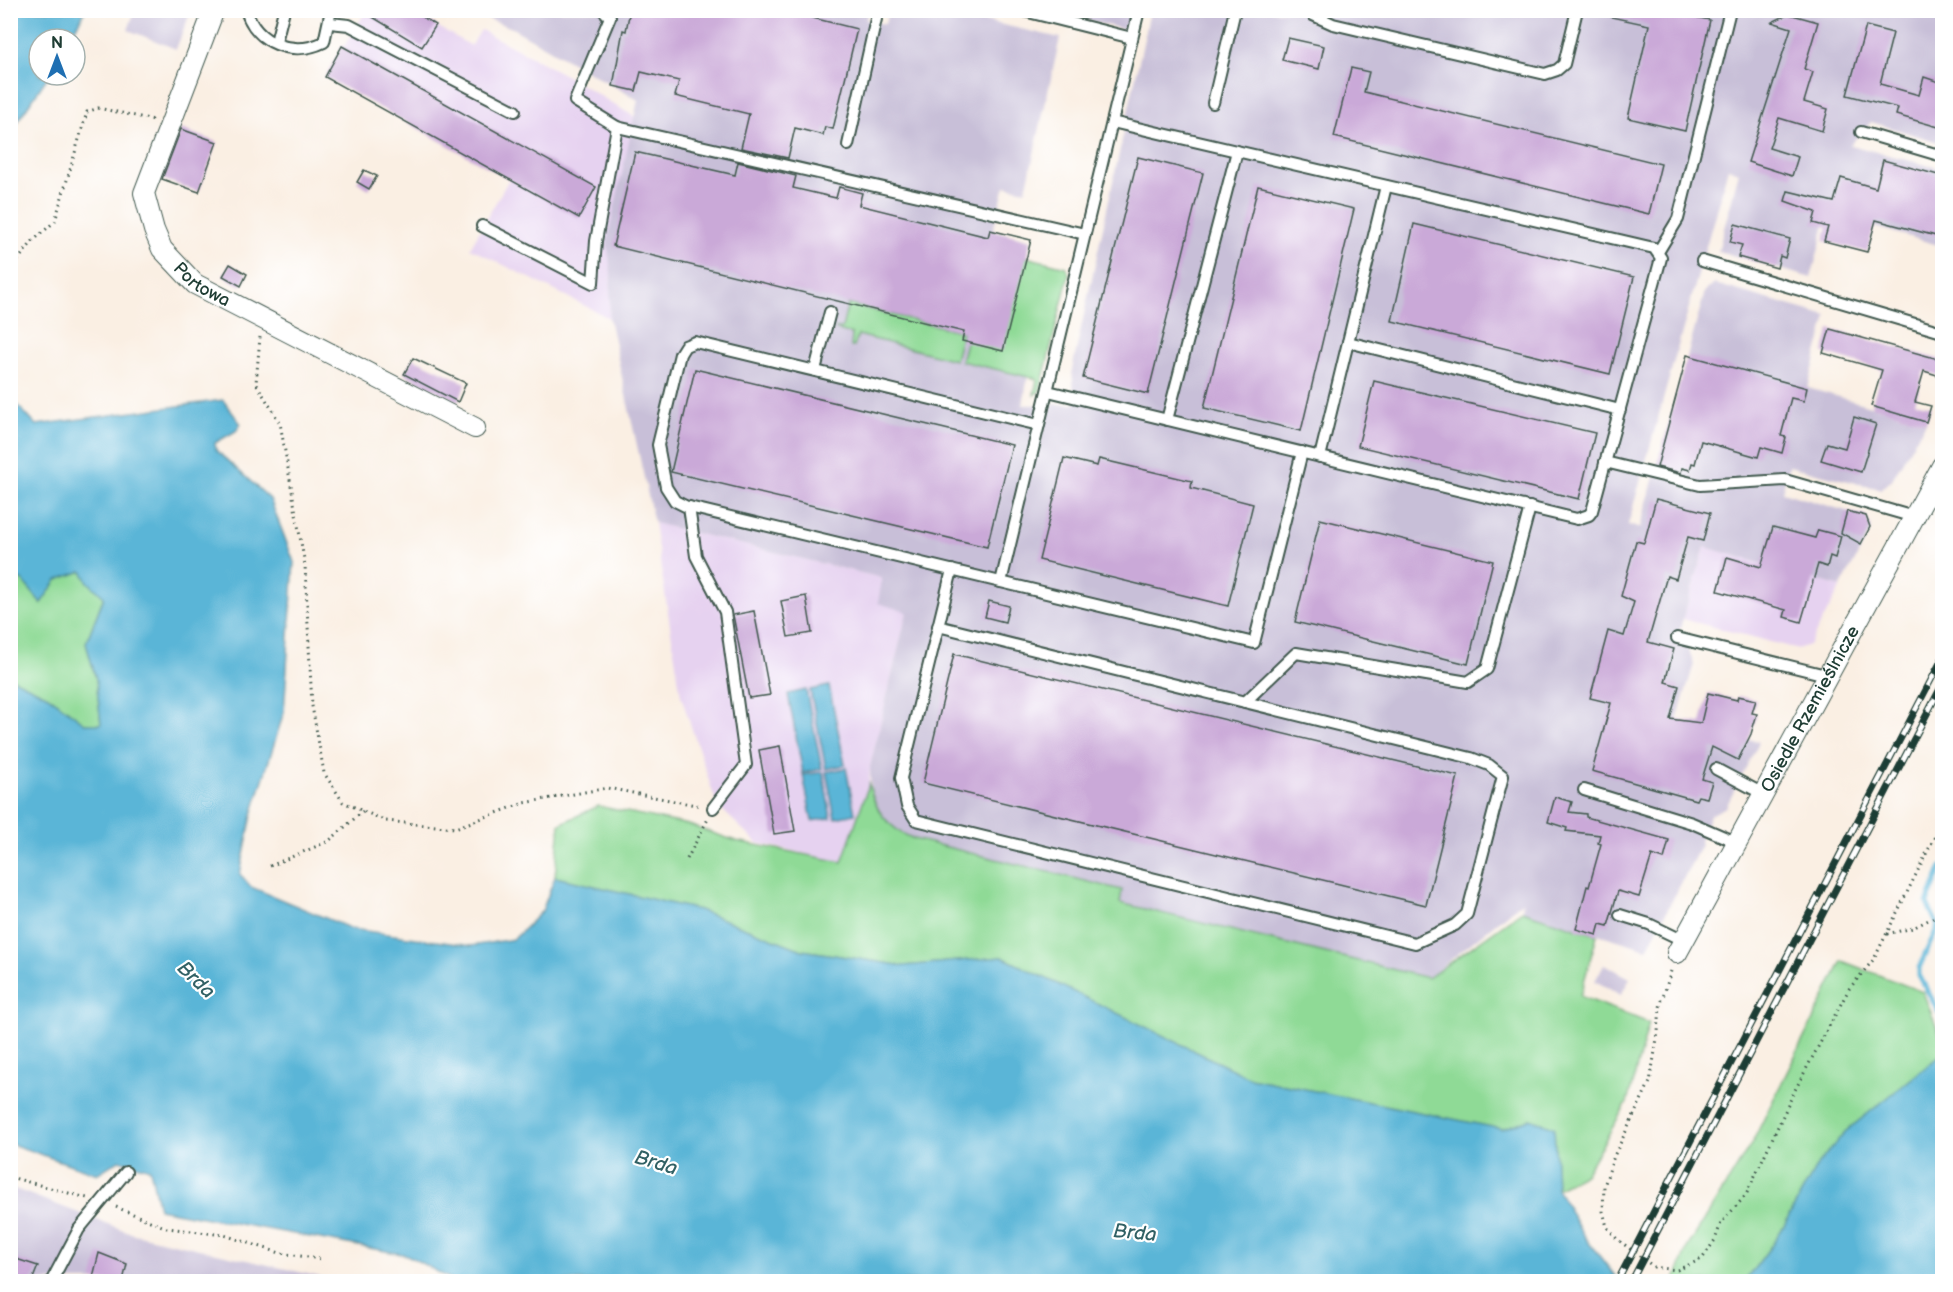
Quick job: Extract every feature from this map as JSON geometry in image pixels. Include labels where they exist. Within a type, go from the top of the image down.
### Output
[{"type":"street","name":"Portowa","points":[[214,10],[144,193],[154,230],[162,249],[195,284],[475,428]]},
{"type":"street","name":"Osiedle Rzemieślnicze","points":[[1680,947],[1830,676],[1942,466]]},
{"type":"lane","points":[[246,10],[251,26],[260,36],[292,48],[308,50],[324,42],[330,23],[331,10]]},
{"type":"lane","points":[[276,42],[284,10]]},
{"type":"lane","points":[[603,10],[610,16],[575,101],[617,127],[1085,234]]},
{"type":"lane","points":[[848,145],[878,10]]},
{"type":"lane","points":[[1020,10],[1132,38]]},
{"type":"lane","points":[[1001,582],[1139,10]]},
{"type":"lane","points":[[1213,103],[1235,10]]},
{"type":"lane","points":[[1313,10],[1313,15],[1333,24],[1545,74],[1557,70],[1564,64],[1578,10]]},
{"type":"lane","points":[[1658,252],[1678,219],[1730,10]]},
{"type":"lane","points":[[330,23],[349,25],[515,111]]},
{"type":"lane","points":[[1048,391],[1577,519],[1589,515],[1661,258],[1654,248],[1112,122]]},
{"type":"lane","points":[[482,226],[593,283],[596,241],[617,127]]},
{"type":"lane","points":[[1861,132],[1942,156]]},
{"type":"lane","points":[[1167,420],[1237,151]]},
{"type":"lane","points":[[1320,457],[1386,186]]},
{"type":"lane","points":[[1702,261],[1942,332]]},
{"type":"lane","points":[[815,370],[830,312]]},
{"type":"lane","points":[[1039,425],[695,342],[685,346],[680,354],[658,445],[666,487],[675,501],[689,507],[1254,643],[1302,452]]},
{"type":"lane","points":[[1348,342],[1620,410]]},
{"type":"lane","points":[[1605,462],[1700,485],[1785,480],[1914,517]]},
{"type":"lane","points":[[689,507],[696,556],[725,612],[746,765],[713,808]]},
{"type":"lane","points":[[1245,702],[1296,653],[1468,682],[1487,669],[1530,507]]},
{"type":"lane","points":[[938,626],[1471,758],[1489,765],[1503,776],[1467,914],[1455,925],[1415,943],[916,820],[907,806],[901,778],[951,570]]},
{"type":"lane","points":[[1677,638],[1830,676]]},
{"type":"lane","points":[[1716,769],[1765,795]]},
{"type":"lane","points":[[1584,789],[1692,823],[1738,843]]},
{"type":"lane","points":[[1620,915],[1649,924],[1680,947]]},
{"type":"lane","points":[[51,1281],[79,1229],[126,1172]]},
{"type":"path","points":[[10,270],[33,241],[55,221],[87,112],[98,108],[170,125]]},
{"type":"path","points":[[261,317],[256,383],[280,423],[305,565],[312,706],[324,773],[343,802],[386,821],[455,828],[524,803],[607,788],[713,808],[687,859]]},
{"type":"path","points":[[270,866],[329,841],[363,811]]},
{"type":"path","points":[[1680,947],[1660,1007],[1650,1082],[1614,1156],[1604,1186],[1603,1211],[1607,1227],[1617,1239],[1654,1267],[1677,1270],[1702,1259],[1715,1240],[1721,1223],[1746,1195],[1795,1090],[1849,989],[1874,959],[1942,822]]},
{"type":"path","points":[[1887,934],[1913,928],[1942,913]]},
{"type":"path","points":[[10,1176],[102,1202],[167,1228],[224,1235],[280,1253],[321,1259]]},
{"type":"shaded area","points":[[868,10],[866,20],[885,24],[888,11],[937,10],[1060,38],[1026,190],[1005,186],[993,230],[1031,240],[1026,257],[1059,265],[1028,375],[1023,405],[1075,404],[1072,370],[1150,11],[1942,11],[1942,143],[1871,122],[1850,145],[1942,169],[1942,246],[1828,214],[1811,278],[1718,251],[1739,172],[1728,168],[1628,525],[1640,528],[1705,291],[1715,284],[1827,316],[1808,388],[1926,422],[1891,481],[1880,489],[1789,466],[1782,492],[1866,517],[1872,528],[1841,587],[1705,547],[1677,638],[1685,640],[1694,664],[1677,720],[1759,742],[1726,807],[1710,815],[1700,841],[1701,845],[1647,949],[1522,911],[1523,901],[1428,978],[1120,903],[1122,890],[914,839],[892,827],[882,817],[871,796],[870,767],[907,612],[878,603],[882,578],[654,523],[609,318],[611,273],[607,242],[638,100],[512,28],[467,11]]},
{"type":"shaded area","points":[[1132,10],[1127,30],[1046,11]]},
{"type":"shaded area","points":[[135,11],[191,11],[176,49],[128,30]]},
{"type":"shaded area","points":[[366,11],[411,11],[471,46],[481,30],[567,76],[635,117],[608,242],[611,273],[609,318],[470,248],[509,179],[325,77]]},
{"type":"shaded area","points":[[654,523],[882,578],[907,612],[870,767],[869,784],[843,862],[757,843],[717,805],[681,696]]},
{"type":"shaded area","points":[[1705,547],[1841,587],[1809,645],[1797,649],[1683,619]]},
{"type":"shaded area","points":[[1604,964],[1630,978],[1621,995],[1595,981]]},
{"type":"shaded area","points":[[10,1187],[134,1234],[338,1281],[11,1281]]},
{"type":"green space","points":[[1026,257],[1066,267],[1069,274],[1040,391],[1034,395],[1037,379],[961,361],[966,342]]},
{"type":"green space","points":[[848,304],[962,332],[955,360],[858,335],[854,347],[851,347],[852,334],[835,329],[842,328]]},
{"type":"green space","points":[[82,571],[88,582],[104,596],[86,643],[96,679],[101,724],[86,724],[48,696],[11,678],[10,574],[23,581],[41,603],[57,580]]},
{"type":"green space","points":[[869,784],[884,818],[897,830],[914,839],[1122,890],[1120,903],[1428,978],[1522,911],[1597,935],[1580,996],[1649,1023],[1627,1103],[1585,1174],[1557,1189],[1554,1127],[1530,1119],[1502,1129],[1250,1078],[1002,957],[904,966],[802,950],[699,910],[555,877],[560,824],[598,806],[689,825],[736,841],[842,862]]},
{"type":"green space","points":[[1842,961],[1923,992],[1942,1041],[1942,1054],[1845,1132],[1818,1164],[1777,1238],[1745,1281],[1674,1282],[1687,1248],[1752,1143]]},
{"type":"water","points":[[11,10],[85,11],[76,27],[27,27],[27,87],[41,87],[11,131]]},
{"type":"water","name":"Brda","points":[[11,398],[36,425],[223,400],[241,424],[236,431],[215,443],[216,450],[270,499],[294,562],[284,712],[252,815],[240,874],[251,887],[352,929],[471,946],[514,939],[542,911],[555,877],[699,910],[802,950],[904,966],[1002,957],[1250,1078],[1502,1129],[1530,1119],[1554,1127],[1557,1189],[1583,1235],[1619,1281],[454,1281],[407,1255],[159,1209],[150,1169],[119,1160],[97,1174],[11,1144],[11,678],[48,696],[86,724],[101,724],[96,679],[86,643],[104,597],[88,582],[82,571],[57,580],[41,603],[23,581],[11,574]]},
{"type":"water","points":[[829,686],[845,765],[826,769],[810,690]]},
{"type":"water","points":[[806,690],[822,769],[803,773],[788,694]]},
{"type":"water","points":[[846,768],[855,814],[835,818],[826,772]]},
{"type":"water","points":[[823,772],[831,818],[812,821],[803,775]]},
{"type":"water","points":[[1942,1054],[1942,1281],[1745,1281],[1777,1238],[1818,1164],[1845,1132]]},
{"type":"building","points":[[361,10],[411,10],[436,25],[422,47]]},
{"type":"building","points":[[630,10],[781,10],[857,29],[833,129],[825,127],[823,135],[795,128],[788,158],[741,148],[749,114],[675,96],[679,81],[641,72],[636,91],[613,86],[623,30],[626,31]]},
{"type":"building","points":[[1611,10],[1695,10],[1694,17],[1710,20],[1685,131],[1628,118],[1649,25],[1611,17]]},
{"type":"building","points":[[1789,14],[1818,22],[1804,69],[1813,72],[1804,102],[1828,109],[1822,131],[1779,118],[1769,148],[1798,157],[1792,176],[1748,162],[1791,28],[1772,22]]},
{"type":"building","points":[[1866,26],[1893,33],[1880,84],[1919,95],[1924,77],[1942,83],[1942,128],[1896,115],[1898,108],[1847,95]]},
{"type":"building","points":[[1288,38],[1324,46],[1319,69],[1282,60]]},
{"type":"building","points":[[342,46],[596,187],[579,218],[325,77]]},
{"type":"building","points":[[1351,68],[1369,72],[1364,92],[1661,164],[1649,214],[1334,137]]},
{"type":"building","points":[[181,129],[217,142],[199,192],[162,179]]},
{"type":"building","points":[[635,152],[735,175],[738,162],[796,176],[793,188],[836,198],[839,187],[862,193],[859,205],[988,237],[990,230],[1031,240],[1003,351],[962,341],[964,332],[613,246]]},
{"type":"building","points":[[1138,157],[1203,173],[1148,394],[1083,378]]},
{"type":"building","points":[[1883,160],[1942,176],[1942,235],[1937,233],[1936,236],[1876,220],[1867,252],[1824,241],[1828,227],[1813,223],[1816,212],[1785,201],[1788,191],[1834,202],[1841,178],[1876,188]]},
{"type":"building","points":[[364,170],[377,176],[369,189],[357,182]]},
{"type":"building","points":[[1258,186],[1354,209],[1301,431],[1204,408]]},
{"type":"building","points":[[1414,224],[1634,277],[1610,374],[1392,321]]},
{"type":"building","points":[[1735,224],[1790,239],[1785,258],[1780,256],[1777,268],[1738,257],[1742,245],[1730,242]]},
{"type":"building","points":[[230,264],[247,274],[241,286],[223,276]]},
{"type":"building","points":[[1830,329],[1942,360],[1940,376],[1924,371],[1915,402],[1931,406],[1926,422],[1871,406],[1882,370],[1823,353]]},
{"type":"building","points":[[1687,355],[1807,388],[1804,401],[1791,398],[1781,436],[1786,437],[1782,453],[1761,447],[1758,457],[1701,441],[1695,464],[1692,463],[1690,470],[1682,468],[1681,473],[1657,467]]},
{"type":"building","points":[[413,358],[466,383],[458,402],[404,374]]},
{"type":"building","points":[[695,369],[1012,445],[987,547],[671,472]]},
{"type":"building","points":[[1374,381],[1595,433],[1579,499],[1358,446]]},
{"type":"building","points":[[1854,417],[1876,424],[1861,472],[1821,460],[1827,443],[1845,448]]},
{"type":"building","points":[[1064,458],[1097,466],[1099,459],[1192,481],[1191,488],[1253,504],[1228,606],[1039,560]]},
{"type":"building","points":[[1656,499],[1710,513],[1703,541],[1688,537],[1676,579],[1667,576],[1648,642],[1674,649],[1665,682],[1679,686],[1670,719],[1701,723],[1708,693],[1737,700],[1738,696],[1756,700],[1752,713],[1757,714],[1751,734],[1738,760],[1712,747],[1702,779],[1712,782],[1707,798],[1698,796],[1696,800],[1592,771],[1611,703],[1590,698],[1608,631],[1624,636],[1634,602],[1621,596],[1636,541],[1644,543]]},
{"type":"building","points":[[1847,511],[1866,516],[1870,527],[1861,544],[1841,533]]},
{"type":"building","points":[[1320,519],[1493,561],[1468,664],[1295,622]]},
{"type":"building","points":[[1773,527],[1815,538],[1818,530],[1841,536],[1835,558],[1830,556],[1827,567],[1818,564],[1801,622],[1784,617],[1786,610],[1718,591],[1727,557],[1761,567]]},
{"type":"building","points":[[806,596],[812,633],[788,637],[781,601]]},
{"type":"building","points":[[989,601],[1009,606],[1005,622],[985,617]]},
{"type":"building","points":[[754,611],[770,695],[749,698],[733,615]]},
{"type":"building","points":[[954,654],[1458,776],[1426,905],[923,783]]},
{"type":"building","points":[[780,746],[795,831],[774,834],[759,750]]},
{"type":"building","points":[[1555,797],[1572,802],[1569,812],[1586,814],[1586,817],[1669,840],[1664,859],[1652,855],[1639,897],[1618,891],[1608,926],[1600,924],[1597,935],[1576,929],[1601,844],[1598,843],[1600,835],[1566,831],[1567,828],[1548,822]]},
{"type":"building","points":[[99,1253],[127,1264],[123,1281],[92,1281]]},
{"type":"building","points":[[10,1257],[38,1266],[32,1281],[10,1281]]},
{"type":"waterway","points":[[1942,867],[1927,903],[1938,926],[1919,968],[1919,975],[1942,1018]]},
{"type":"railway","points":[[1617,1282],[1942,659]]},
{"type":"railway","points":[[1631,1282],[1942,685]]}]
